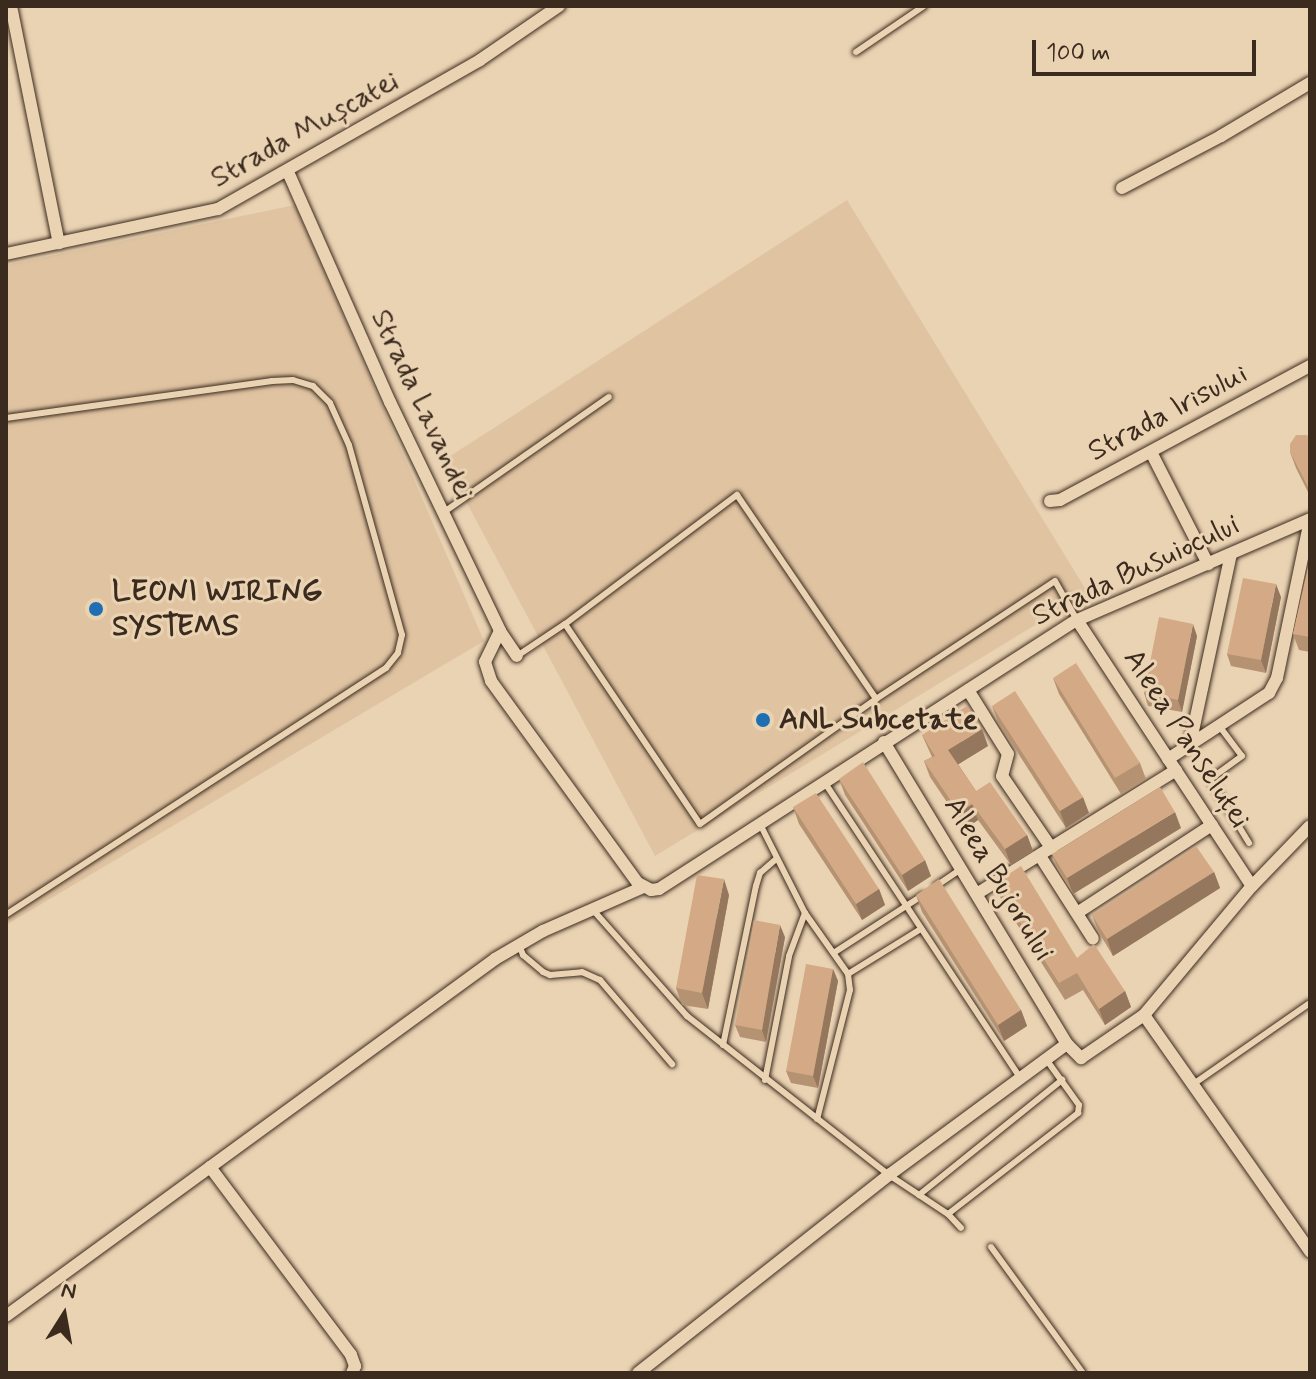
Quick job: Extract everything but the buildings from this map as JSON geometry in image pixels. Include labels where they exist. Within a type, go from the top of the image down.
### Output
[{"type":"street","points":[[11,6],[59,243]]},
{"type":"street","name":"Strada Mușcatei","points":[[6,254],[218,209],[288,172],[480,60],[559,6]]},
{"type":"street","points":[[1122,188],[1221,136],[1310,83]]},
{"type":"street","name":"Strada Lavandei","points":[[288,172],[443,512],[500,631],[517,656]]},
{"type":"street","name":"Strada Irisului","points":[[1050,501],[1060,500],[1310,366]]},
{"type":"street","points":[[1151,452],[1208,564]]},
{"type":"street","points":[[978,893],[1052,849],[1172,764],[1190,745],[1269,693],[1277,678],[1310,519]]},
{"type":"street","name":"Strada Busuiocului","points":[[6,1316],[519,945],[643,887],[651,890],[669,885],[884,742],[1077,620],[1310,519]]},
{"type":"street","points":[[1190,745],[1231,554]]},
{"type":"street","name":"Aleea Panseluței","points":[[1077,620],[1252,886]]},
{"type":"street","points":[[500,631],[485,662],[491,681],[643,887]]},
{"type":"street","points":[[968,690],[1008,754],[1002,776],[1052,849]]},
{"type":"street","name":"Aleea Bujorului","points":[[884,742],[1067,1044]]},
{"type":"street","points":[[1077,913],[1212,825]]},
{"type":"street","points":[[638,1373],[889,1175],[1067,1044],[1081,1058],[1144,1015],[1252,886],[1310,826]]},
{"type":"street","points":[[1040,856],[1093,939]]},
{"type":"street","points":[[1144,1015],[1310,1251]]},
{"type":"street","points":[[210,1167],[351,1355],[355,1366],[352,1373]]},
{"type":"lane","points":[[856,52],[924,6]]},
{"type":"lane","points":[[6,418],[272,381],[293,380],[313,386],[330,403],[349,445],[402,635],[398,653],[386,668],[6,915]]},
{"type":"lane","points":[[443,512],[609,397]]},
{"type":"lane","points":[[517,656],[565,624],[737,495],[876,699]]},
{"type":"lane","points":[[565,624],[700,824],[876,699],[1055,581],[1077,620]]},
{"type":"lane","points":[[1220,727],[1242,756],[1210,779],[1249,843]]},
{"type":"lane","points":[[825,783],[1020,1078]]},
{"type":"lane","points":[[761,826],[805,913],[848,974],[850,990],[817,1119]]},
{"type":"lane","points":[[723,1045],[756,886],[760,873],[776,859]]},
{"type":"lane","points":[[835,952],[963,868]]},
{"type":"lane","points":[[593,910],[687,1016],[889,1175],[948,1214],[961,1228]]},
{"type":"lane","points":[[765,1080],[789,956],[805,913]]},
{"type":"lane","points":[[848,974],[921,929]]},
{"type":"lane","points":[[519,945],[523,955],[543,972],[550,975],[582,972],[600,980],[672,1064]]},
{"type":"lane","points":[[1192,1085],[1310,1003]]},
{"type":"lane","points":[[948,1214],[1078,1113],[1079,1105],[1046,1059]]},
{"type":"lane","points":[[919,1195],[1062,1080]]},
{"type":"lane","points":[[991,1247],[1083,1373]]},
{"type":"shaded area","points":[[847,200],[1088,593],[655,856],[444,460]]},
{"type":"shaded area","points":[[295,205],[484,641],[6,925],[6,265]]},
{"type":"place","name":"LEONI WIRING SYSTEMS","points":[[96,609]]},
{"type":"place","name":"ANL Subcetate","points":[[763,720]]}]
